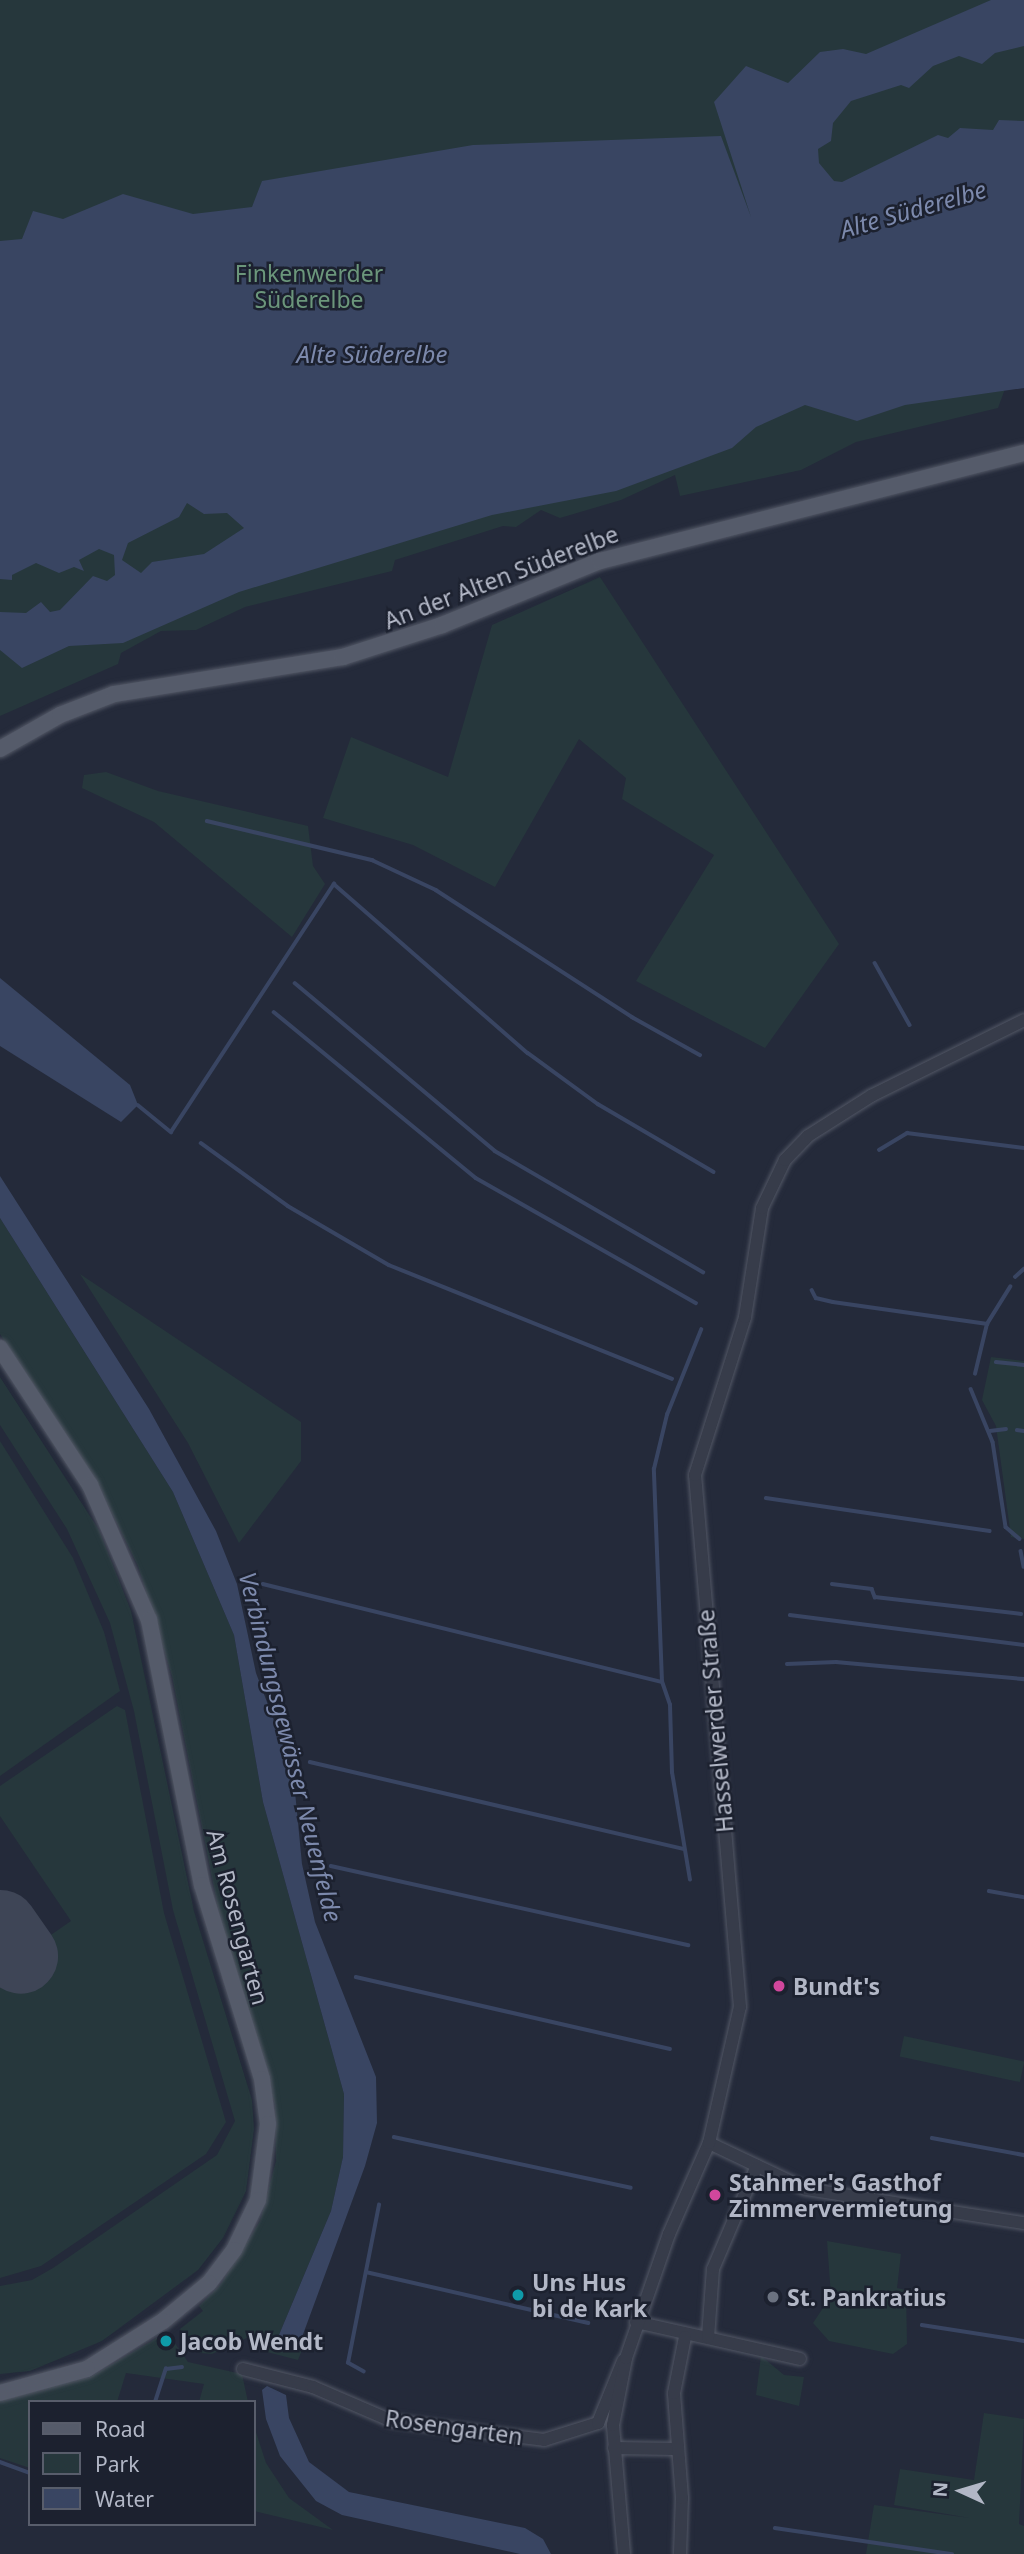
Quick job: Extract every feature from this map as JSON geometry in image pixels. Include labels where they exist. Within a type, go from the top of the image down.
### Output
[{"type":"main road","name":"An der Alten Süderelbe","points":[[0,749],[60,715],[114,694],[343,657],[422,633],[538,583],[657,545],[1024,453]]},
{"type":"main road","name":"Am Rosengarten","points":[[0,1348],[90,1485],[149,1620],[202,1885],[262,2079],[268,2124],[267,2164],[255,2209],[234,2250],[209,2283],[163,2321],[87,2369],[0,2393]]},
{"type":"street","name":"Hasselwerder Straße","points":[[624,2554],[614,2448],[626,2358],[636,2322],[709,2143],[740,2007],[695,1475],[744,1317],[764,1200],[785,1160],[833,1119],[1024,1020]]},
{"type":"street","points":[[709,2143],[757,2166],[829,2194],[1024,2223]]},
{"type":"street","points":[[708,2337],[713,2269],[757,2166]]},
{"type":"street","points":[[636,2322],[685,2337],[708,2337],[800,2359]]},
{"type":"street","points":[[680,2554],[682,2498],[676,2449],[674,2393],[685,2337]]},
{"type":"street","name":"Rosengarten","points":[[243,2369],[313,2387],[392,2421],[544,2440],[598,2423],[615,2369],[626,2358]]},
{"type":"street","points":[[614,2448],[676,2449]]},
{"type":"green space","name":"Alte Süderelbe","points":[[0,0],[1024,0],[1024,384],[1005,389],[998,408],[856,442],[801,470],[680,496],[675,475],[621,500],[560,518],[541,510],[516,527],[503,526],[395,560],[392,571],[245,607],[196,630],[161,631],[121,653],[118,664],[0,716]]},
{"type":"green space","points":[[600,577],[839,944],[765,1048],[636,981],[714,855],[622,799],[626,778],[579,739],[495,887],[413,845],[323,818],[351,737],[448,777],[492,625]]},
{"type":"green space","points":[[106,772],[158,791],[308,826],[313,866],[325,884],[292,937],[154,822],[82,788],[84,775]]},
{"type":"green space","points":[[0,1218],[173,1492],[234,1635],[263,1802],[344,2094],[343,2157],[331,2211],[276,2342],[276,2348],[302,2350],[298,2360],[267,2352],[263,2343],[249,2337],[212,2354],[200,2353],[180,2329],[203,2311],[199,2306],[220,2285],[260,2221],[276,2161],[275,2105],[225,1943],[172,1676],[138,1566],[99,1487],[0,1334]]},
{"type":"green space","points":[[80,1274],[301,1422],[301,1461],[239,1543],[188,1443]]},
{"type":"green space","points":[[991,1357],[1024,1361],[1024,1539],[1011,1537],[996,1426],[982,1400]]},
{"type":"green space","points":[[0,1377],[99,1530],[131,1611],[194,1911],[252,2100],[254,2129],[246,2191],[223,2238],[198,2270],[102,2341],[30,2371],[0,2374],[0,2286],[32,2280],[53,2268],[217,2155],[235,2121],[173,1910],[134,1711],[110,1623],[67,1529],[0,1425]]},
{"type":"green space","points":[[0,1441],[73,1558],[104,1632],[120,1691],[0,1776]]},
{"type":"green space","points":[[117,1706],[125,1710],[164,1913],[226,2122],[206,2154],[41,2266],[0,2278],[0,1970],[71,1921],[0,1816],[0,1786]]},
{"type":"green space","points":[[904,2036],[1024,2062],[1020,2082],[900,2057]]},
{"type":"green space","points":[[827,2241],[901,2254],[897,2288],[906,2290],[907,2344],[893,2354],[829,2341],[813,2323],[831,2296]]},
{"type":"green space","points":[[167,2332],[188,2362],[242,2374],[248,2400],[200,2400],[204,2384],[126,2373],[118,2400],[28,2400],[28,2467],[0,2458],[0,2399],[90,2377]]},
{"type":"green space","points":[[761,2356],[784,2375],[804,2377],[799,2406],[756,2395]]},
{"type":"green space","points":[[984,2413],[1024,2419],[1019,2524],[1024,2526],[1024,2554],[866,2554],[874,2505],[970,2518],[894,2505],[900,2469],[974,2480]]},
{"type":"green space","points":[[256,2432],[266,2463],[289,2498],[333,2530],[256,2511]]},
{"type":"water","name":"Alte Süderelbe","points":[[991,0],[1024,0],[1024,46],[995,53],[982,64],[959,56],[933,66],[909,88],[901,85],[851,101],[833,123],[831,141],[818,149],[819,163],[834,181],[842,182],[938,135],[948,138],[960,128],[993,130],[999,120],[1024,121],[1024,388],[905,405],[857,421],[805,405],[756,427],[732,448],[616,491],[492,515],[239,592],[123,643],[69,646],[22,668],[0,650],[0,612],[26,613],[41,602],[50,612],[60,610],[93,576],[107,581],[115,575],[114,555],[99,549],[79,560],[84,571],[74,567],[59,573],[36,563],[12,575],[12,580],[0,579],[0,241],[22,239],[33,211],[63,219],[123,194],[193,214],[252,207],[262,181],[473,145],[721,136],[751,217],[714,102],[746,66],[788,83],[820,52],[843,49],[866,54]],"holes":[[[187,503],[204,514],[227,513],[244,528],[204,554],[152,562],[141,573],[122,560],[128,543],[179,517]]]},
{"type":"water","points":[[0,978],[130,1085],[138,1105],[121,1122],[0,1046]]},
{"type":"water","points":[[0,1176],[149,1409],[216,1531],[237,1584],[256,1673],[293,1771],[302,1864],[315,1922],[376,2077],[377,2123],[365,2166],[298,2348],[291,2351],[284,2345],[276,2349],[276,2342],[331,2211],[343,2157],[344,2094],[263,1802],[234,1635],[173,1492],[0,1218]]},
{"type":"water","points":[[267,2386],[286,2395],[289,2418],[309,2462],[349,2492],[525,2528],[543,2539],[551,2554],[520,2554],[342,2515],[316,2501],[280,2456],[266,2419],[262,2390]]},
{"type":"waterway","points":[[207,821],[372,860],[436,890],[632,1017],[700,1055]]},
{"type":"waterway","points":[[138,1105],[171,1132],[334,884],[528,1053],[598,1104],[714,1172]]},
{"type":"waterway","points":[[875,963],[910,1025]]},
{"type":"waterway","points":[[295,983],[495,1151],[703,1272]]},
{"type":"waterway","points":[[274,1012],[476,1178],[696,1303]]},
{"type":"waterway","points":[[879,1150],[907,1133],[1024,1148]]},
{"type":"waterway","points":[[201,1143],[288,1206],[389,1265],[672,1379]]},
{"type":"waterway","points":[[1015,1277],[1024,1269]]},
{"type":"waterway","points":[[975,1374],[987,1324],[1010,1287]]},
{"type":"waterway","points":[[812,1290],[816,1298],[833,1302],[987,1324]]},
{"type":"waterway","points":[[690,1880],[672,1773],[670,1705],[662,1682],[654,1469],[667,1415],[701,1330]]},
{"type":"waterway","points":[[996,1362],[1024,1365]]},
{"type":"waterway","points":[[971,1389],[993,1442],[1006,1527],[1020,1539]]},
{"type":"waterway","points":[[990,1431],[1006,1429]]},
{"type":"waterway","points":[[1017,1430],[1024,1431]]},
{"type":"waterway","points":[[766,1498],[990,1531]]},
{"type":"waterway","points":[[1021,1551],[1024,1567]]},
{"type":"waterway","name":"Verbindungsgewässer Neuenfelde","points":[[263,1584],[662,1682]]},
{"type":"waterway","points":[[832,1584],[872,1589],[875,1597],[1021,1614]]},
{"type":"waterway","points":[[790,1615],[1024,1645]]},
{"type":"waterway","points":[[787,1664],[836,1662],[1024,1679]]},
{"type":"waterway","name":"Verbindungsgewässer Neuenfelde","points":[[310,1762],[683,1849]]},
{"type":"waterway","name":"Verbindungsgewässer Neuenfelde","points":[[331,1866],[688,1945]]},
{"type":"waterway","points":[[989,1891],[1024,1897]]},
{"type":"waterway","points":[[356,1977],[670,2049]]},
{"type":"waterway","points":[[394,2137],[631,2188]]},
{"type":"waterway","points":[[932,2138],[1024,2155]]},
{"type":"waterway","points":[[364,2372],[348,2363],[379,2205]]},
{"type":"waterway","points":[[366,2272],[588,2323]]},
{"type":"waterway","points":[[922,2325],[1024,2341]]},
{"type":"waterway","points":[[156,2400],[166,2369],[182,2367]]},
{"type":"waterway","points":[[0,2462],[28,2472]]},
{"type":"waterway","points":[[775,2528],[952,2554]]},
{"type":"runway","points":[[0,1927],[20,1956]]},
{"type":"place","name":"Bundt's","points":[[779,1986]]},
{"type":"place","name":"Stahmer's Gasthof Zimmervermietung","points":[[715,2195]]},
{"type":"place","name":"Uns Hus bi de Kark","points":[[518,2295]]},
{"type":"place","name":"St. Pankratius","points":[[773,2297]]},
{"type":"place","name":"Jacob Wendt","points":[[166,2341]]},
{"type":"park label","name":"Finkenwerder Süderelbe","points":[[309,286]]}]
